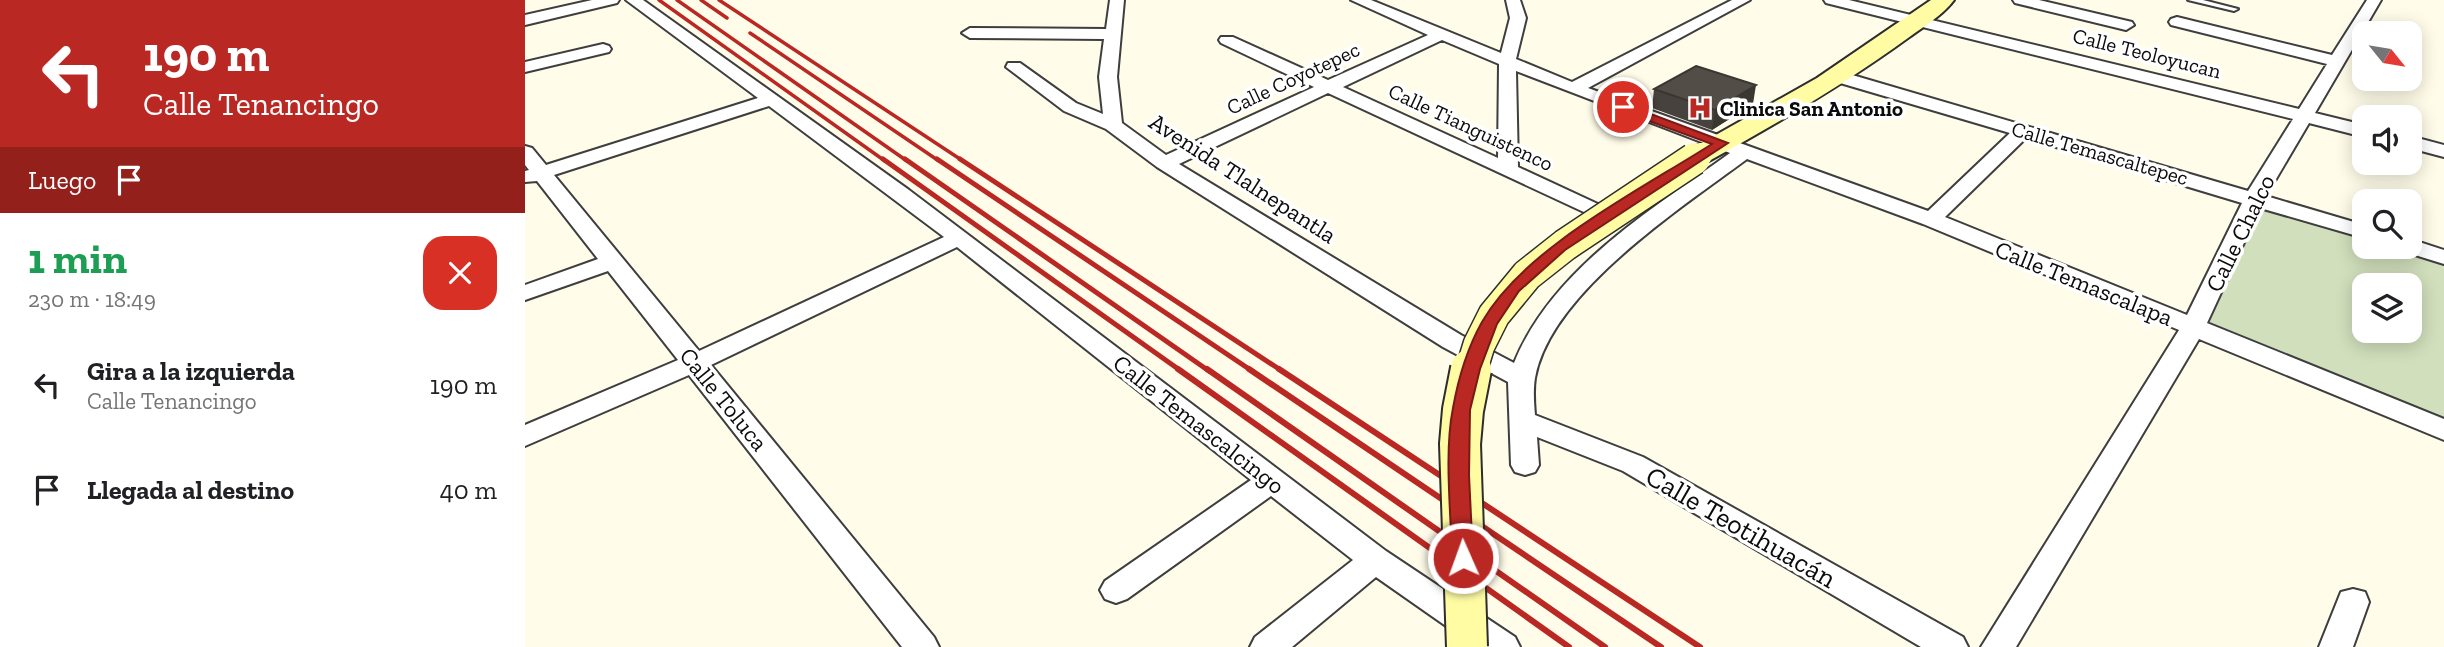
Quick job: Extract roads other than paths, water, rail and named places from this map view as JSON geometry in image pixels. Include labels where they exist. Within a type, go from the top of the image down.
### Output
[{"type":"main road","points":[[1487,645],[1459,475],[1461,410],[1489,323],[1514,288],[1559,247],[1622,209],[1711,149],[1836,76],[1944,0]]},
{"type":"street","points":[[525,20],[612,0]]},
{"type":"street","name":"Calle Temascalcingo","points":[[633,0],[901,194],[1487,645]]},
{"type":"street","name":"Avenida Tlalnepantla","points":[[1117,0],[1108,77],[1113,125],[1164,163],[1452,341],[1521,378]]},
{"type":"street","name":"Calle Temascalapa","points":[[1358,0],[1711,149],[1745,151],[1931,219],[2444,430]]},
{"type":"street","points":[[1508,170],[1507,62],[1518,18],[1513,0]]},
{"type":"street","points":[[1573,89],[1743,0]]},
{"type":"street","name":"Calle Teoloyucan","points":[[1831,0],[2352,128]]},
{"type":"street","points":[[2020,0],[2126,25]]},
{"type":"street","name":"Calle Chalco","points":[[1998,647],[2193,328],[2255,197],[2374,0]]},
{"type":"street","points":[[2177,22],[2336,61]]},
{"type":"street","points":[[969,33],[1115,34]]},
{"type":"street","name":"Calle Coyotepec","points":[[1164,163],[1440,35]]},
{"type":"street","name":"Calle Tianguistenco","points":[[1227,40],[1330,85],[1593,209]]},
{"type":"street","points":[[525,67],[603,49]]},
{"type":"street","points":[[1014,67],[1070,107],[1113,125]]},
{"type":"street","name":"Calle Temascaltepec","points":[[1836,76],[2255,197],[2352,228]]},
{"type":"street","points":[[533,176],[771,100]]},
{"type":"street","points":[[1931,219],[2023,131]]},
{"type":"street","points":[[2422,145],[2444,151]]},
{"type":"street","points":[[1525,466],[1521,378],[1531,345],[1549,317],[1593,272],[1641,230],[1745,151]]},
{"type":"street","name":"Calle Toluca","points":[[525,152],[533,176],[613,261],[922,647]]},
{"type":"street","points":[[525,436],[694,363],[959,238]]},
{"type":"street","points":[[2422,250],[2444,257]]},
{"type":"street","points":[[525,293],[613,261]]},
{"type":"street","name":"Calle Teotihuacán","points":[[1524,421],[1633,464],[1951,647]]},
{"type":"street","points":[[1117,590],[1272,480]]},
{"type":"street","points":[[1267,647],[1375,560]]},
{"type":"street","points":[[2336,647],[2353,602]]},
{"type":"lane","points":[[2192,0],[2234,9]]},
{"type":"railway","points":[[659,0],[885,161]]},
{"type":"railway","points":[[677,0],[907,161]]},
{"type":"railway","points":[[701,0],[727,18]]},
{"type":"railway","points":[[719,0],[963,161]]},
{"type":"railway","points":[[750,33],[939,161]]},
{"type":"railway","points":[[883,159],[1181,371]]},
{"type":"railway","points":[[905,159],[1209,371]]},
{"type":"railway","points":[[937,159],[1252,371]]},
{"type":"railway","points":[[960,159],[1282,371]]},
{"type":"railway","points":[[1178,369],[1569,647]]},
{"type":"railway","points":[[1207,369],[1605,647]]},
{"type":"railway","points":[[1249,369],[1661,647]]},
{"type":"railway","points":[[1279,369],[1700,647]]},
{"type":"place","name":"Clinica San Antonio","points":[[1700,108]]}]
